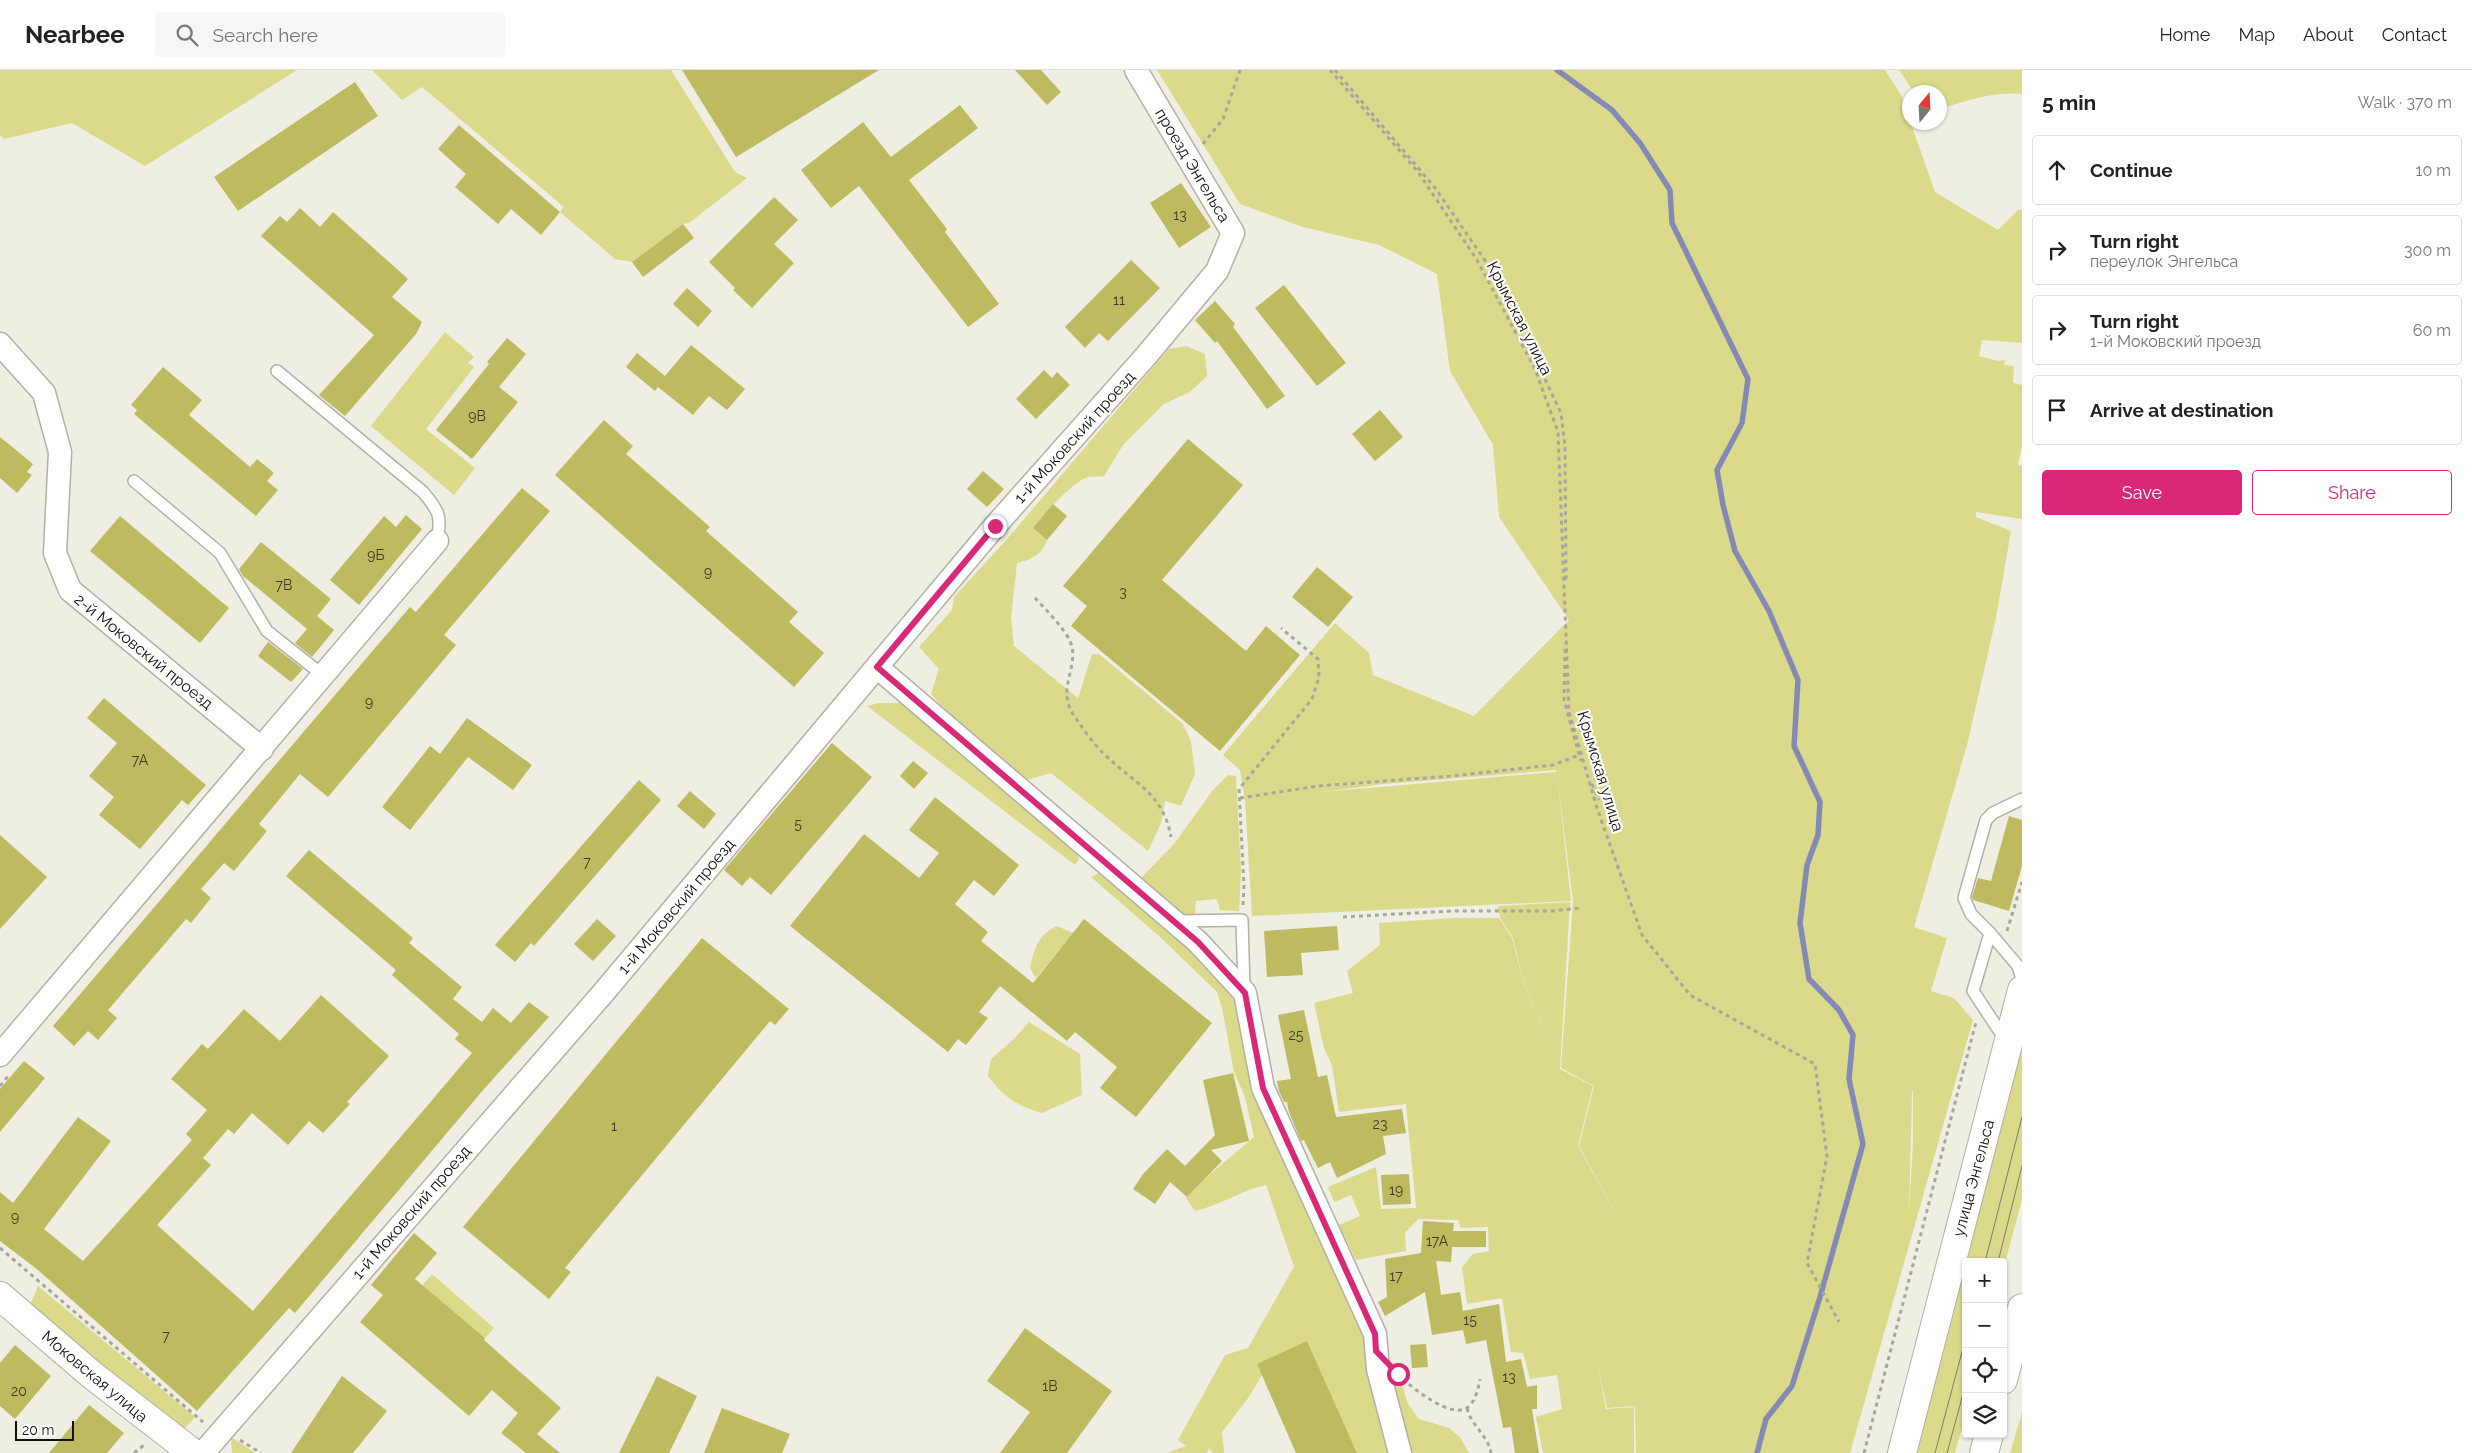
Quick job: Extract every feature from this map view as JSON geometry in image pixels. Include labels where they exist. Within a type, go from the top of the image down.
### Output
[{"type":"main road","name":"улица Энгельса","points":[[1902,1453],[2022,990]]},
{"type":"main road","name":"Моковская улица","points":[[0,1296],[92,1375],[193,1453]]},
{"type":"main road","points":[[2010,1368],[2022,1308]]},
{"type":"main road","points":[[1984,1453],[1988,1438]]},
{"type":"street","name":"проезд Энгельса","points":[[1136,70],[1233,233],[1217,271],[1146,356]]},
{"type":"street","name":"2-й Моковский проезд","points":[[0,344],[44,393],[60,452],[55,553],[70,590],[262,749]]},
{"type":"street","name":"1-й Моковский проезд","points":[[203,1453],[604,992],[995,526],[1146,356]]},
{"type":"street","points":[[0,1055],[437,541]]},
{"type":"street","points":[[877,667],[1198,942],[1245,993],[1263,1088],[1375,1334],[1378,1369],[1400,1453]]},
{"type":"lane","points":[[277,371],[423,492],[436,508],[441,523],[437,541]]},
{"type":"lane","points":[[134,481],[220,553],[267,631],[324,676]]},
{"type":"lane","points":[[2022,799],[1993,813],[1986,820],[1964,898],[1966,906],[2018,966],[2022,979]]},
{"type":"lane","points":[[1173,921],[1242,920],[1245,993]]},
{"type":"lane","points":[[1990,933],[1974,990],[2008,1044]]},
{"type":"path","points":[[1190,159],[1223,118],[1240,70]]},
{"type":"path","name":"Крымская улица","points":[[1330,70],[1418,172],[1476,260],[1535,369],[1558,432],[1569,712],[1597,808],[1642,936],[1690,995],[1815,1064],[1827,1156],[1807,1263],[1839,1322]]},
{"type":"path","points":[[1334,70],[1436,189],[1496,278],[1560,413],[1565,446],[1564,700],[1579,755],[1600,800]]},
{"type":"path","points":[[1035,598],[1062,628],[1072,646],[1066,693],[1073,715],[1103,753],[1157,802],[1168,818],[1171,837]]},
{"type":"path","points":[[1242,920],[1244,886],[1239,789],[1312,699],[1319,677],[1318,660],[1281,628]]},
{"type":"path","points":[[1240,798],[1318,786],[1452,776],[1553,765],[1579,755]]},
{"type":"path","points":[[2003,947],[2022,882]]},
{"type":"path","points":[[1343,917],[1451,911],[1552,911],[1580,908]]},
{"type":"path","points":[[1864,1453],[1982,1003]]},
{"type":"path","points":[[0,1248],[218,1435]]},
{"type":"path","points":[[1376,1351],[1416,1392],[1434,1402],[1458,1410],[1467,1408],[1476,1396],[1480,1379]]},
{"type":"path","points":[[1467,1408],[1469,1417],[1489,1442],[1491,1453]]},
{"type":"path","points":[[134,1453],[144,1445]]},
{"type":"shaded area","points":[[0,70],[297,70],[145,166],[72,123],[4,139],[0,135]]},
{"type":"shaded area","points":[[372,70],[671,70],[735,172],[747,178],[689,223],[683,224],[632,262],[615,259],[560,212],[564,207],[422,87],[402,100]]},
{"type":"shaded area","points":[[1157,70],[1885,70],[1902,98],[1902,130],[1913,130],[1935,192],[1998,230],[2018,210],[2022,210],[2022,343],[1982,340],[1979,356],[1998,361],[2005,360],[2004,365],[2014,366],[2013,383],[2022,385],[2022,445],[2018,465],[2022,466],[2022,519],[1976,512],[1976,517],[2011,531],[1996,618],[1967,745],[1914,927],[1947,938],[1931,991],[1954,998],[1973,1020],[1850,1453],[1636,1453],[1635,1406],[1607,1408],[1596,1358],[1606,1409],[1634,1407],[1634,1453],[1543,1453],[1536,1417],[1562,1409],[1557,1375],[1530,1379],[1523,1353],[1511,1352],[1502,1298],[1467,1304],[1462,1267],[1473,1254],[1489,1251],[1488,1227],[1461,1228],[1458,1220],[1418,1219],[1405,1233],[1406,1251],[1356,1260],[1339,1225],[1360,1216],[1351,1195],[1334,1202],[1328,1187],[1376,1167],[1381,1209],[1416,1208],[1406,1104],[1339,1112],[1332,1065],[1324,1048],[1314,1003],[1353,993],[1347,971],[1380,945],[1379,923],[1455,918],[1499,918],[1512,938],[1523,981],[1557,1063],[1523,980],[1513,938],[1500,918],[1498,906],[1570,902],[1560,1069],[1593,1086],[1578,1146],[1622,1225],[1579,1146],[1594,1086],[1561,1068],[1573,901],[1557,775],[1571,901],[1252,916],[1245,800],[1240,770],[1223,755],[1335,623],[1369,653],[1373,675],[1474,716],[1569,620],[1499,517],[1493,445],[1450,371],[1437,274],[1379,245],[1303,227],[1240,204]],"holes":[[[1556,770],[1556,772],[1322,792],[1384,784]],[[1913,1090],[1913,1145],[1909,1213]]]},
{"type":"shaded area","points":[[1899,70],[2022,70],[2022,94],[1991,95],[1947,107],[1947,85],[1909,85]]},
{"type":"shaded area","points":[[445,332],[474,357],[468,363],[474,367],[426,429],[475,468],[454,495],[371,426]]},
{"type":"shaded area","points":[[1186,346],[1205,354],[1207,376],[1190,392],[1164,404],[1123,445],[1104,476],[1088,477],[1074,485],[1033,528],[1047,540],[1036,556],[1017,563],[1011,617],[1014,646],[1078,698],[1092,654],[1099,654],[1183,724],[1191,741],[1195,774],[1181,806],[1165,801],[1161,823],[1148,851],[1051,773],[1023,781],[968,735],[931,694],[939,669],[919,647],[952,610],[954,597],[1008,538],[1169,349]]},
{"type":"shaded area","points":[[879,703],[900,703],[918,715],[1075,850],[1079,859],[1075,865],[867,706]]},
{"type":"shaded area","points":[[1228,775],[1236,776],[1241,873],[1239,911],[1220,910],[1217,899],[1196,901],[1195,916],[1180,917],[1138,881],[1174,844],[1213,790]]},
{"type":"shaded area","points":[[1101,872],[1168,928],[1228,987],[1362,1320],[1395,1453],[1357,1453],[1307,1342],[1257,1364],[1262,1375],[1249,1397],[1222,1432],[1224,1453],[1213,1453],[1209,1449],[1206,1453],[1167,1453],[1186,1446],[1178,1440],[1225,1355],[1248,1348],[1294,1267],[1266,1185],[1195,1211],[1186,1198],[1208,1176],[1254,1137],[1245,1097],[1234,1072],[1222,1008],[1217,992],[1159,936],[1091,877]]},
{"type":"shaded area","points":[[1057,926],[1073,933],[1036,978],[1030,968],[1035,948],[1045,934]]},
{"type":"shaded area","points":[[1029,1022],[1080,1054],[1082,1095],[1042,1113],[1011,1100],[988,1076],[991,1059],[1014,1039]]},
{"type":"shaded area","points":[[2022,1047],[2022,1200],[2006,1258],[1967,1258]]},
{"type":"shaded area","points":[[432,1274],[494,1328],[485,1338],[422,1286]]},
{"type":"shaded area","points":[[1962,1279],[1962,1427],[1955,1453],[1917,1453]]},
{"type":"shaded area","points":[[38,1286],[195,1417],[182,1431],[94,1362],[31,1303]]},
{"type":"shaded area","points":[[1389,1379],[1401,1381],[1408,1404],[1419,1419],[1449,1428],[1460,1437],[1469,1453],[1405,1453]]},
{"type":"shaded area","points":[[2022,1412],[2022,1453],[2010,1453]]},
{"type":"shaded area","points":[[231,1437],[255,1453],[232,1453]]},
{"type":"building","points":[[682,70],[879,70],[736,157]]},
{"type":"building","points":[[1015,70],[1041,70],[1061,92],[1047,105]]},
{"type":"building","points":[[355,82],[378,116],[238,211],[214,177]]},
{"type":"building","points":[[960,105],[978,128],[909,180],[947,229],[945,232],[999,304],[968,327],[859,186],[831,208],[801,170],[863,122],[891,157]]},
{"type":"building","points":[[459,125],[560,212],[541,235],[511,209],[498,224],[455,187],[466,174],[438,149]]},
{"type":"building","points":[[1181,183],[1211,227],[1179,248],[1150,203]]},
{"type":"building","points":[[774,197],[798,220],[774,244],[794,263],[752,308],[733,290],[735,288],[709,262]]},
{"type":"building","points":[[300,208],[320,227],[333,212],[408,279],[392,297],[422,322],[416,334],[345,416],[319,395],[374,335],[261,236],[280,216],[287,222]]},
{"type":"building","points":[[683,224],[694,238],[643,277],[632,262]]},
{"type":"building","points":[[1131,260],[1160,288],[1108,341],[1099,333],[1085,348],[1065,327]]},
{"type":"building","points":[[1284,285],[1346,363],[1317,386],[1255,308]]},
{"type":"building","points":[[687,288],[712,311],[698,327],[673,304]]},
{"type":"building","points":[[1215,301],[1235,324],[1233,327],[1285,396],[1267,409],[1217,341],[1215,343],[1195,320]]},
{"type":"building","points":[[507,338],[526,354],[499,387],[518,402],[472,459],[436,430],[489,364],[487,362]]},
{"type":"building","points":[[691,345],[745,389],[727,410],[709,396],[693,415],[658,387],[655,391],[626,367],[637,353],[665,376]]},
{"type":"building","points":[[163,367],[202,400],[189,415],[250,467],[257,459],[274,473],[267,481],[278,490],[256,516],[134,414],[137,410],[131,405]]},
{"type":"building","points":[[1044,370],[1052,378],[1057,372],[1070,385],[1036,419],[1016,399]]},
{"type":"building","points":[[1380,410],[1403,437],[1375,461],[1352,434]]},
{"type":"building","points":[[604,420],[633,446],[626,454],[710,527],[706,531],[798,612],[789,622],[824,653],[794,687],[555,475]]},
{"type":"building","points":[[0,437],[33,464],[27,472],[32,475],[17,493],[0,478]]},
{"type":"building","points":[[1188,439],[1243,485],[1162,580],[1246,651],[1266,626],[1300,655],[1220,751],[1071,626],[1087,606],[1063,586]]},
{"type":"building","points":[[983,471],[1004,489],[987,507],[967,489]]},
{"type":"building","points":[[522,488],[550,511],[444,635],[456,645],[328,797],[300,774],[259,824],[267,831],[234,871],[224,863],[201,889],[211,898],[191,923],[186,919],[108,1010],[117,1018],[98,1040],[88,1031],[74,1046],[53,1026],[410,607],[416,612]]},
{"type":"building","points":[[1053,504],[1067,516],[1047,540],[1033,528]]},
{"type":"building","points":[[406,515],[422,529],[359,605],[330,580],[384,516],[396,527]]},
{"type":"building","points":[[120,516],[229,608],[200,643],[90,551]]},
{"type":"building","points":[[261,542],[331,599],[317,616],[334,630],[312,657],[295,643],[307,629],[243,576],[239,569]]},
{"type":"building","points":[[1317,567],[1353,597],[1328,627],[1292,597]]},
{"type":"building","points":[[268,642],[303,669],[291,682],[258,656]]},
{"type":"building","points":[[104,698],[206,785],[188,805],[182,800],[140,849],[99,815],[114,797],[89,776],[117,743],[87,718]]},
{"type":"building","points":[[467,718],[532,765],[513,790],[468,757],[410,830],[382,807],[430,746],[440,754]]},
{"type":"building","points":[[832,743],[872,777],[771,895],[750,877],[742,886],[724,870]]},
{"type":"building","points":[[913,761],[928,773],[914,789],[900,776]]},
{"type":"building","points":[[639,780],[661,800],[534,946],[531,943],[515,962],[495,945]]},
{"type":"building","points":[[690,791],[716,814],[704,829],[677,806]]},
{"type":"building","points":[[935,797],[1019,865],[994,896],[974,880],[955,904],[988,932],[981,941],[1033,983],[1084,919],[1212,1023],[1136,1117],[1100,1088],[1117,1067],[1075,1032],[1067,1041],[1000,986],[979,1012],[988,1018],[966,1045],[958,1039],[948,1052],[790,926],[864,834],[919,878],[939,853],[909,830]]},
{"type":"building","points":[[2009,816],[2022,820],[2022,866],[2009,911],[1973,900],[1972,897],[1978,878],[1991,881]]},
{"type":"building","points":[[0,835],[47,877],[0,929]]},
{"type":"building","points":[[309,850],[413,938],[409,943],[462,987],[453,999],[482,1022],[493,1008],[511,1023],[529,1002],[549,1017],[484,1089],[295,1313],[289,1308],[197,1411],[38,1270],[0,1241],[0,1192],[13,1203],[78,1117],[111,1141],[44,1229],[83,1261],[192,1140],[186,1134],[207,1110],[171,1079],[202,1044],[208,1049],[244,1009],[280,1041],[321,995],[389,1056],[347,1102],[350,1104],[323,1133],[309,1121],[288,1145],[252,1113],[234,1134],[228,1129],[203,1158],[211,1165],[157,1225],[253,1311],[472,1053],[455,1039],[459,1034],[392,975],[396,970],[286,876]]},
{"type":"building","points":[[597,919],[616,936],[593,961],[574,944]]},
{"type":"building","points":[[1337,926],[1339,950],[1301,953],[1303,975],[1267,977],[1264,931]]},
{"type":"building","points":[[702,938],[789,1009],[775,1025],[770,1021],[565,1268],[571,1272],[549,1299],[463,1227]]},
{"type":"building","points":[[1304,1010],[1318,1077],[1327,1075],[1336,1117],[1402,1109],[1406,1133],[1383,1136],[1386,1154],[1337,1178],[1330,1162],[1318,1168],[1304,1140],[1301,1141],[1287,1102],[1284,1102],[1279,1091],[1277,1081],[1291,1079],[1278,1015]]},
{"type":"building","points":[[24,1061],[45,1078],[0,1132],[0,1089]]},
{"type":"building","points":[[1233,1073],[1249,1141],[1211,1150],[1222,1161],[1187,1197],[1170,1182],[1155,1204],[1133,1189],[1143,1174],[1167,1149],[1185,1166],[1215,1135],[1203,1080]]},
{"type":"building","points":[[1409,1174],[1411,1204],[1383,1205],[1381,1175]]},
{"type":"building","points":[[1423,1221],[1454,1223],[1453,1231],[1486,1231],[1486,1247],[1452,1247],[1451,1262],[1436,1261],[1441,1295],[1460,1292],[1463,1311],[1499,1304],[1506,1362],[1521,1359],[1527,1387],[1537,1385],[1537,1409],[1532,1409],[1539,1453],[1515,1453],[1511,1427],[1503,1428],[1486,1340],[1466,1344],[1463,1330],[1432,1335],[1425,1292],[1385,1316],[1378,1302],[1387,1297],[1385,1259],[1421,1253]]},
{"type":"building","points":[[414,1233],[437,1253],[415,1279],[485,1338],[484,1340],[561,1408],[537,1434],[560,1453],[526,1453],[501,1433],[518,1413],[492,1390],[469,1416],[360,1322],[383,1295],[371,1285]]},
{"type":"building","points":[[1025,1328],[1112,1391],[1067,1453],[1000,1453],[1030,1412],[987,1381]]},
{"type":"building","points":[[1307,1341],[1357,1453],[1296,1453],[1257,1364]]},
{"type":"building","points":[[1426,1344],[1428,1367],[1412,1368],[1410,1345]]},
{"type":"building","points":[[15,1345],[51,1376],[15,1419],[0,1406],[0,1363]]},
{"type":"building","points":[[342,1376],[387,1411],[353,1453],[291,1453]]},
{"type":"building","points":[[657,1376],[697,1396],[669,1453],[619,1453]]},
{"type":"building","points":[[89,1405],[124,1433],[107,1453],[49,1453]]},
{"type":"building","points":[[722,1408],[790,1434],[782,1453],[704,1453]]},
{"type":"waterway","points":[[1557,70],[1612,110],[1640,143],[1670,190],[1672,223],[1748,379],[1742,423],[1717,470],[1723,505],[1735,551],[1769,611],[1798,680],[1794,746],[1820,802],[1818,835],[1807,865],[1800,923],[1809,979],[1839,1010],[1853,1035],[1849,1079],[1863,1144],[1820,1297],[1792,1386],[1766,1419],[1757,1453]]},
{"type":"tram line","points":[[1986,1258],[2022,1117]]},
{"type":"tram line","points":[[1999,1258],[2022,1166]]},
{"type":"tram line","points":[[1935,1453],[1963,1348]]},
{"type":"tram line","points":[[1947,1453],[1963,1393]]},
{"type":"route","points":[[995,526],[877,667],[1198,942],[1245,993],[1263,1088],[1375,1334],[1376,1351],[1386,1364],[1398,1374]]}]
